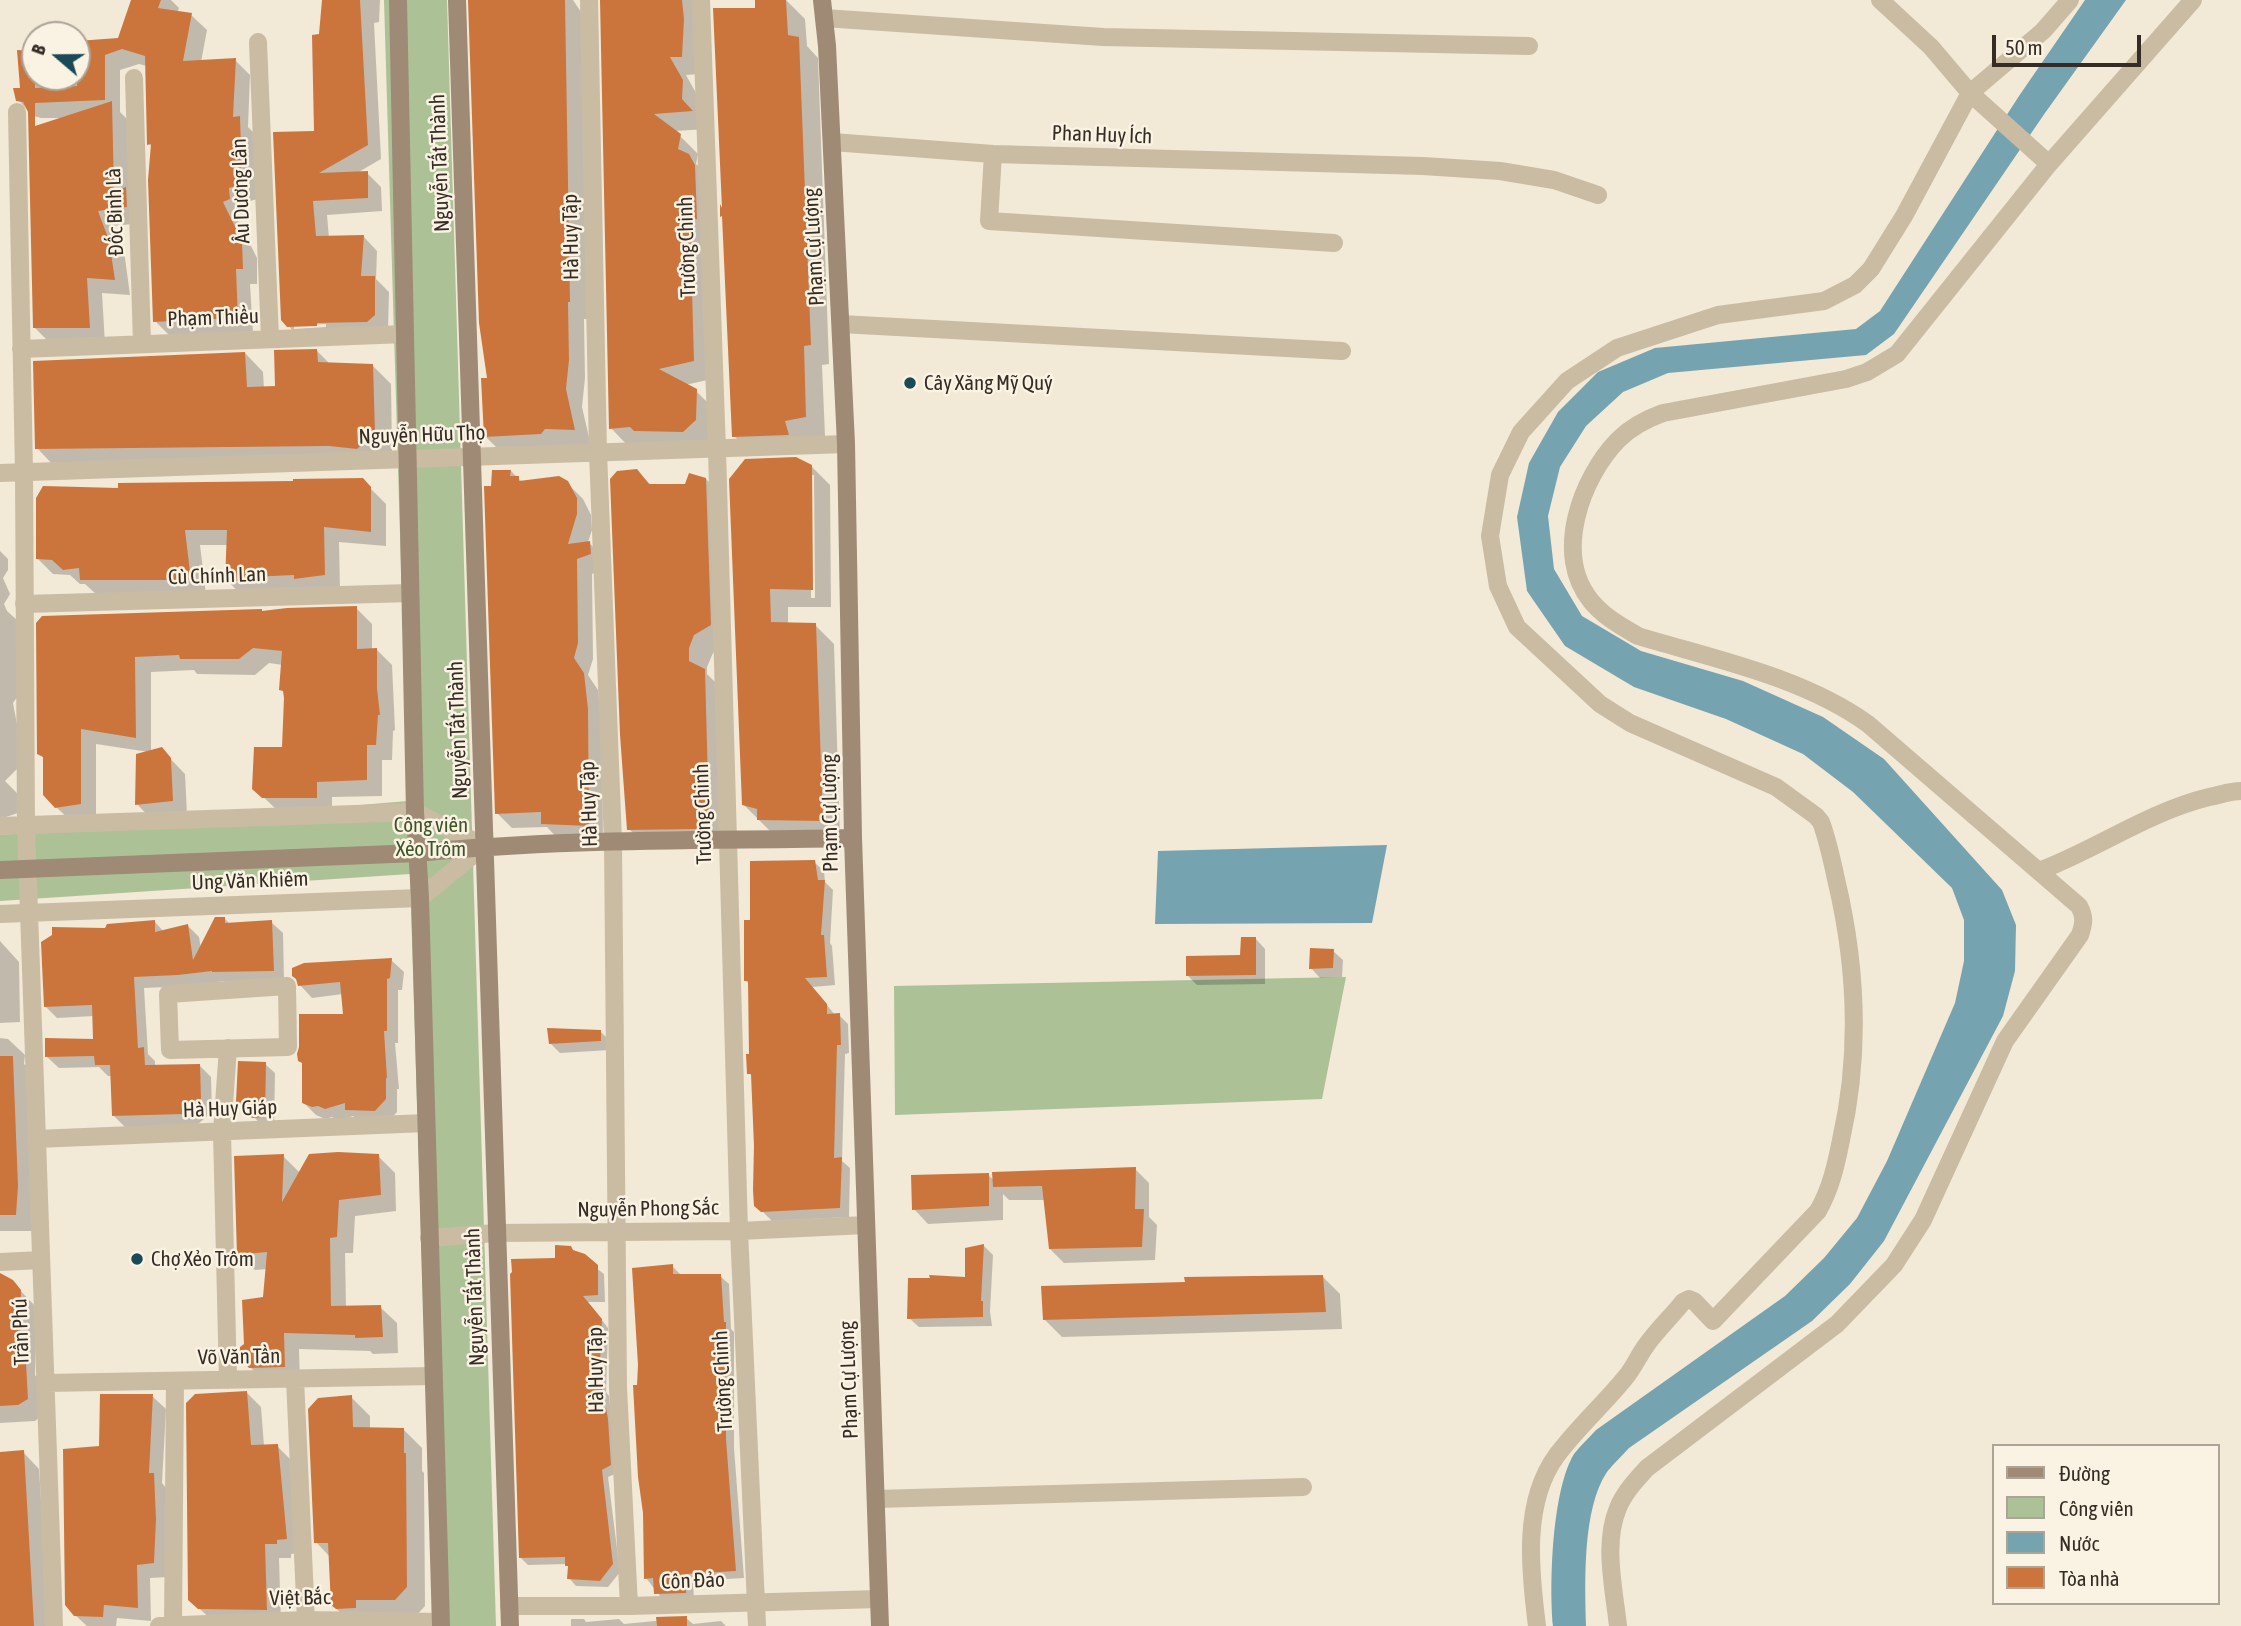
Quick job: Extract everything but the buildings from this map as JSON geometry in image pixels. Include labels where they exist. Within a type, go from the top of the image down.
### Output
[{"type":"street","name":"Nguyễn Tất Thành","points":[[398,0],[415,812],[441,1624]]},
{"type":"street","name":"Nguyễn Tất Thành","points":[[457,0],[510,1626]]},
{"type":"street","name":"Hà Huy Tập","points":[[589,0],[598,452],[613,842],[618,1388],[629,1606]]},
{"type":"street","name":"Trường Chinh","points":[[701,0],[717,450],[739,1231],[757,1626]]},
{"type":"street","points":[[1880,0],[1931,47],[1975,97],[2049,164]]},
{"type":"street","points":[[1537,1626],[1530,1576],[1531,1533],[1541,1487],[1555,1457],[1626,1377],[1646,1345],[1683,1302],[1689,1299],[1694,1301],[1713,1321],[1818,1211],[1826,1196],[1849,1107],[1854,1006],[1853,965],[1848,927],[1821,822],[1816,816],[1776,787],[1630,723],[1600,704],[1517,626],[1498,586],[1490,536],[1500,475],[1521,432],[1567,381],[1617,348],[1718,315],[1824,301],[1855,285],[1871,269],[1975,97],[2043,31],[2070,0]]},
{"type":"street","points":[[1618,1626],[1611,1548],[1612,1526],[1618,1506],[1630,1487],[1647,1468],[1838,1324],[1894,1265],[1923,1220],[1997,1056],[2080,935],[2084,923],[2079,906],[1868,724],[1847,709],[1794,684],[1638,636],[1615,624],[1590,600],[1580,582],[1573,538],[1582,499],[1594,472],[1618,440],[1643,420],[1664,412],[1846,379],[1876,367],[1898,354],[2049,164],[2193,0]]},
{"type":"street","points":[[823,9],[1103,37],[1529,46]]},
{"type":"street","name":"Phạm Cự Lượng","points":[[823,9],[846,444],[853,838],[880,1626]]},
{"type":"street","name":"Âu Dương Lân","points":[[258,42],[270,339]]},
{"type":"street","name":"Đốc Binh Là","points":[[134,78],[142,344]]},
{"type":"street","name":"Trần Phú","points":[[17,112],[28,913],[54,1626]]},
{"type":"street","name":"Phan Huy Ích","points":[[832,142],[993,155],[1500,171],[1554,180],[1598,195]]},
{"type":"street","points":[[993,155],[989,221],[1334,243]]},
{"type":"street","points":[[841,324],[1342,351]]},
{"type":"street","name":"Phạm Thiều","points":[[22,349],[405,334]]},
{"type":"street","name":"Nguyễn Hữu Thọ","points":[[0,473],[846,444]]},
{"type":"street","name":"Cù Chính Lan","points":[[24,604],[411,593]]},
{"type":"street","points":[[2039,871],[2089,851],[2118,833],[2177,806],[2241,791]]},
{"type":"street","name":"Ung Văn Khiêm","points":[[0,827],[415,812],[484,846]]},
{"type":"street","name":"Ung Văn Khiêm","points":[[0,870],[417,853],[484,846],[853,838]]},
{"type":"street","points":[[419,898],[484,846]]},
{"type":"street","name":"Ung Văn Khiêm","points":[[0,914],[419,898]]},
{"type":"street","points":[[287,986],[288,1047],[228,1048],[170,1050],[168,994],[287,986]]},
{"type":"street","points":[[228,1048],[222,1132],[228,1380]]},
{"type":"street","name":"Hà Huy Giáp","points":[[36,1139],[426,1123]]},
{"type":"street","name":"Nguyễn Phong Sắc","points":[[429,1238],[496,1233],[739,1231],[866,1225]]},
{"type":"street","points":[[0,1262],[41,1260]]},
{"type":"street","name":"Võ Văn Tần","points":[[45,1383],[433,1376]]},
{"type":"street","points":[[295,1379],[306,1620]]},
{"type":"street","points":[[173,1625],[175,1381]]},
{"type":"street","points":[[876,1499],[1303,1488]]},
{"type":"street","name":"Côn Đảo","points":[[509,1606],[629,1606],[879,1599]]},
{"type":"street","name":"Việt Bắc","points":[[159,1626],[306,1620],[441,1624]]},
{"type":"green space","name":"Công viên Xẻo Trôm","points":[[384,0],[447,0],[496,1626],[433,1626],[410,874],[0,901],[0,835],[408,801]]},
{"type":"green space","points":[[1346,977],[1322,1099],[895,1115],[894,986]]},
{"type":"water","points":[[2085,0],[2126,0],[1894,334],[1866,355],[1668,373],[1623,392],[1586,426],[1560,467],[1548,516],[1554,569],[1582,616],[1641,651],[1743,681],[1823,717],[1884,759],[2002,890],[2016,925],[2015,971],[2003,1016],[1884,1241],[1850,1284],[1812,1321],[1629,1448],[1609,1469],[1599,1487],[1589,1526],[1586,1626],[1553,1626],[1552,1563],[1557,1513],[1561,1490],[1574,1454],[1596,1430],[1785,1296],[1824,1258],[1857,1218],[1887,1161],[1955,1003],[1964,961],[1964,920],[1952,888],[1853,792],[1803,754],[1726,719],[1634,687],[1565,646],[1527,591],[1517,517],[1529,463],[1558,412],[1598,372],[1655,348],[1856,329],[1880,311],[2019,96]]},
{"type":"water","points":[[1387,845],[1372,923],[1155,924],[1158,851]]},
{"type":"place","name":"Cây Xăng Mỹ Quý","points":[[910,383]]},
{"type":"place","name":"Chợ Xẻo Trôm","points":[[137,1259]]}]
